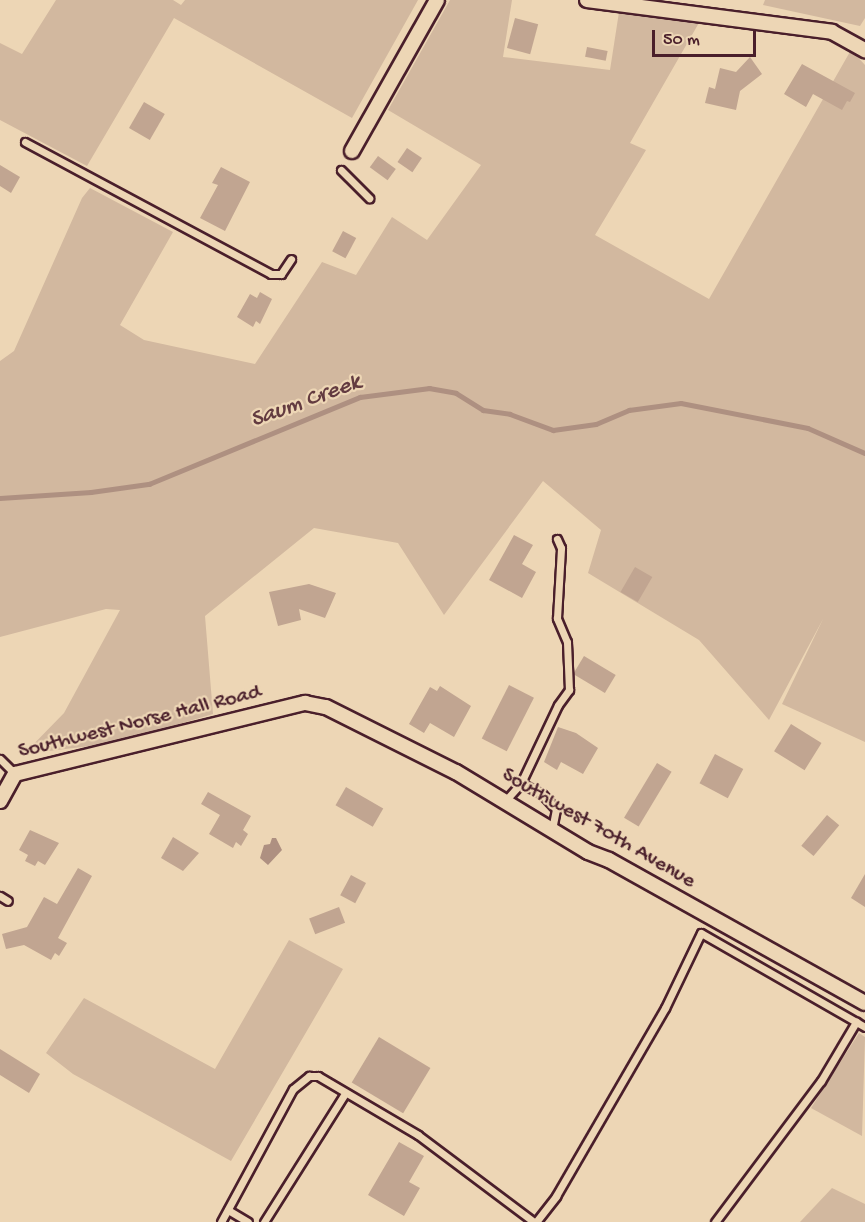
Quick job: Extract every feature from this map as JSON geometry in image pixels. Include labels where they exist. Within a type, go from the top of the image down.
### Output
[{"type":"street","points":[[352,151],[437,0]]},
{"type":"street","points":[[587,0],[832,32],[865,50]]},
{"type":"street","name":"Southwest Norse Hall Road","points":[[0,801],[15,774],[305,703]]},
{"type":"street","name":"Southwest 70th Avenue","points":[[305,703],[326,707],[506,801],[552,830],[865,1003]]},
{"type":"lane","points":[[25,142],[271,274],[281,274],[291,259]]},
{"type":"lane","points":[[341,170],[369,198]]},
{"type":"lane","points":[[506,801],[521,783],[558,705],[569,690],[567,642],[557,618],[561,548],[557,539]]},
{"type":"lane","points":[[0,759],[15,774]]},
{"type":"lane","points":[[521,783],[542,794],[556,809],[552,830]]},
{"type":"lane","points":[[0,896],[8,901]]},
{"type":"lane","points":[[220,1222],[302,1080],[318,1076],[344,1095],[418,1135],[535,1222],[556,1196],[665,1008],[701,933],[865,1027]]},
{"type":"lane","points":[[715,1222],[821,1081],[856,1022]]},
{"type":"lane","points":[[264,1222],[344,1095]]},
{"type":"lane","points":[[228,1210],[248,1222]]},
{"type":"shaded area","points":[[56,0],[173,0],[181,5],[185,0],[418,0],[352,118],[174,18],[87,166],[0,120],[0,43],[22,54]]},
{"type":"shaded area","points":[[450,0],[512,0],[503,57],[610,70],[619,12],[700,21],[630,143],[646,150],[595,235],[709,299],[851,50],[865,65],[865,742],[782,704],[823,619],[769,720],[699,640],[588,573],[601,530],[543,481],[444,615],[398,543],[314,528],[205,616],[213,714],[115,743],[24,754],[64,713],[120,610],[106,609],[0,637],[0,361],[14,351],[82,198],[90,188],[173,232],[120,325],[144,340],[255,364],[322,262],[356,275],[392,217],[427,240],[481,165],[388,110]]},
{"type":"shaded area","points":[[765,0],[865,0],[865,18],[860,26],[763,5]]},
{"type":"shaded area","points":[[272,838],[276,838],[282,850],[268,865],[260,858],[264,845],[270,844]]},
{"type":"shaded area","points":[[289,940],[343,969],[231,1161],[73,1074],[46,1053],[84,998],[215,1069]]},
{"type":"shaded area","points":[[859,1033],[865,1037],[862,1136],[811,1108]]},
{"type":"shaded area","points":[[832,1188],[865,1204],[865,1222],[800,1222]]},
{"type":"building","points":[[515,18],[538,24],[530,54],[507,48]]},
{"type":"building","points":[[587,47],[608,51],[606,61],[585,57]]},
{"type":"building","points":[[750,57],[762,74],[740,91],[736,110],[705,103],[709,87],[715,89],[720,68],[736,72]]},
{"type":"building","points":[[802,64],[855,93],[850,102],[847,101],[842,110],[813,94],[806,107],[784,94]]},
{"type":"building","points":[[144,102],[165,114],[150,140],[129,128]]},
{"type":"building","points":[[407,148],[422,158],[412,172],[397,162]]},
{"type":"building","points":[[378,156],[396,169],[388,180],[370,167]]},
{"type":"building","points":[[0,165],[20,177],[11,193],[0,186]]},
{"type":"building","points":[[221,167],[250,182],[225,231],[200,218],[218,185],[212,183]]},
{"type":"building","points":[[343,231],[356,238],[345,258],[332,251]]},
{"type":"building","points":[[260,292],[272,299],[260,324],[256,321],[253,327],[237,317],[250,294],[257,298]]},
{"type":"building","points":[[514,535],[533,545],[522,564],[536,572],[522,598],[489,580]]},
{"type":"building","points":[[635,567],[652,577],[638,602],[620,592]]},
{"type":"building","points":[[309,584],[336,593],[325,618],[299,609],[301,620],[278,626],[269,592]]},
{"type":"building","points":[[584,656],[616,675],[605,693],[573,674]]},
{"type":"building","points":[[509,685],[534,698],[507,751],[482,738]]},
{"type":"building","points":[[440,686],[471,706],[454,737],[430,723],[424,733],[409,724],[430,687],[437,691]]},
{"type":"building","points":[[791,724],[822,743],[805,770],[774,751]]},
{"type":"building","points":[[558,727],[576,733],[598,748],[583,774],[561,762],[557,770],[544,762]]},
{"type":"building","points":[[715,754],[743,769],[728,798],[700,783]]},
{"type":"building","points":[[657,763],[672,772],[639,827],[624,818]]},
{"type":"building","points":[[346,787],[383,808],[373,827],[336,805]]},
{"type":"building","points":[[208,792],[251,816],[243,830],[248,834],[241,846],[236,842],[233,848],[209,834],[220,815],[201,804]]},
{"type":"building","points":[[827,815],[839,825],[814,856],[801,846]]},
{"type":"building","points":[[30,830],[59,843],[45,865],[38,861],[35,866],[25,861],[28,855],[19,850]]},
{"type":"building","points":[[173,837],[199,853],[183,871],[161,858]]},
{"type":"building","points":[[78,868],[92,876],[58,938],[67,943],[59,956],[55,953],[51,960],[24,945],[6,949],[2,934],[27,927],[44,897],[57,904]]},
{"type":"building","points":[[865,874],[865,907],[851,898]]},
{"type":"building","points":[[351,875],[366,883],[355,903],[340,895]]},
{"type":"building","points":[[339,907],[345,923],[315,934],[309,918]]},
{"type":"building","points":[[379,1037],[430,1068],[403,1113],[352,1082]]},
{"type":"building","points":[[0,1049],[40,1074],[29,1093],[0,1075]]},
{"type":"building","points":[[399,1142],[424,1156],[409,1182],[420,1188],[404,1216],[368,1195]]},
{"type":"waterway","name":"Saum Creek","points":[[0,498],[91,492],[149,484],[360,397],[429,388],[456,393],[483,410],[510,414],[553,430],[596,424],[629,410],[681,403],[808,428],[865,453]]}]
